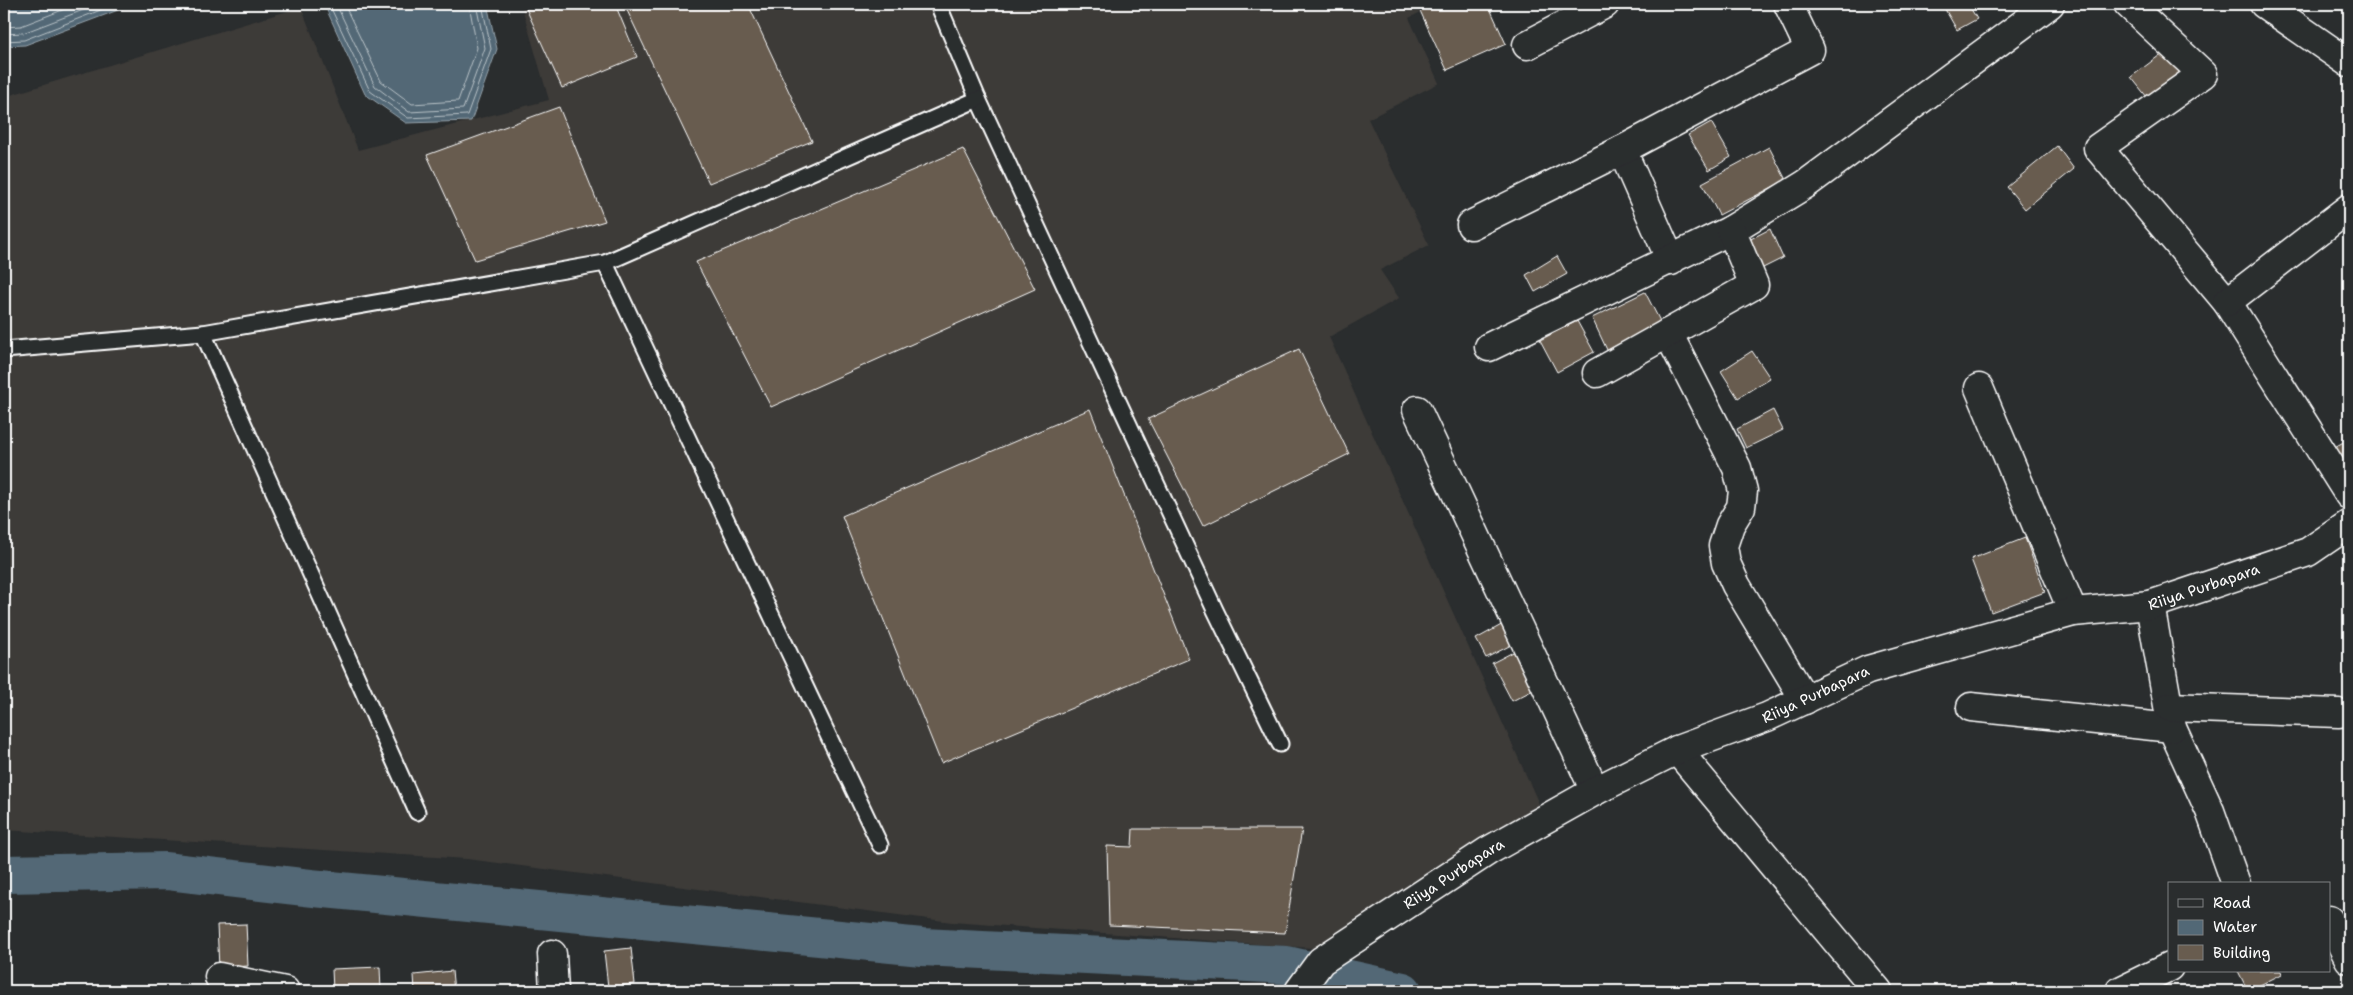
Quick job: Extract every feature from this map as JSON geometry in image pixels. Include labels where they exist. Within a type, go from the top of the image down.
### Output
[{"type":"street","points":[[1528,45],[1605,4]]},
{"type":"street","points":[[1470,225],[1622,150],[1810,50],[1788,4]]},
{"type":"street","points":[[1490,347],[1671,261],[1731,230],[1806,184],[2050,4]]},
{"type":"street","points":[[2128,4],[2203,74],[2098,148],[2227,302],[2349,495]]},
{"type":"street","points":[[2264,4],[2349,63]]},
{"type":"street","points":[[1622,150],[1671,261]]},
{"type":"street","points":[[2227,302],[2349,208]]},
{"type":"street","points":[[1597,372],[1754,285],[1731,230]]},
{"type":"street","points":[[1668,333],[1737,468],[1742,499],[1741,507],[1730,525],[1723,546],[1726,563],[1736,585],[1805,700]]},
{"type":"street","points":[[1979,388],[2073,612]]},
{"type":"street","points":[[1416,410],[1596,791]]},
{"type":"street","name":"Riiya Purbapara","points":[[1298,991],[1321,961],[1488,851],[1596,791],[1677,750],[1767,717],[1868,670],[2073,612],[2150,605],[2308,552],[2349,524]]},
{"type":"street","points":[[2150,605],[2171,718],[2210,812],[2235,882]]},
{"type":"street","points":[[1971,707],[2171,718],[2339,713]]},
{"type":"street","points":[[1677,750],[1878,991]]},
{"type":"street","points":[[2330,922],[2349,959]]},
{"type":"street","points":[[552,954],[554,991]]},
{"type":"street","points":[[2120,991],[2168,967]]},
{"type":"street","points":[[219,977],[285,991]]},
{"type":"lane","points":[[938,4],[978,99],[1214,610],[1280,744]]},
{"type":"lane","points":[[4,350],[203,333],[605,263],[978,99]]},
{"type":"lane","points":[[605,263],[880,845]]},
{"type":"lane","points":[[203,333],[417,812]]},
{"type":"shaded area","points":[[521,4],[1436,4],[1409,18],[1439,83],[1368,119],[1429,245],[1380,270],[1399,298],[1329,337],[1539,804],[1313,948],[952,922],[467,859],[4,830],[4,97],[301,7],[358,150],[549,100]]},
{"type":"water","points":[[4,4],[134,4],[25,45],[4,46]]},
{"type":"water","points":[[324,4],[487,4],[497,49],[471,121],[406,123],[365,94]]},
{"type":"building","points":[[524,4],[615,4],[637,57],[562,88]]},
{"type":"building","points":[[624,4],[748,4],[812,141],[709,183]]},
{"type":"building","points":[[1417,4],[1488,4],[1506,44],[1447,70]]},
{"type":"building","points":[[1942,4],[1968,4],[1977,19],[1957,30]]},
{"type":"building","points":[[2168,49],[2187,74],[2151,102],[2131,77]]},
{"type":"building","points":[[559,107],[605,221],[475,260],[427,155]]},
{"type":"building","points":[[1711,122],[1731,157],[1709,170],[1688,135]]},
{"type":"building","points":[[2057,146],[2074,169],[2025,209],[2007,187]]},
{"type":"building","points":[[1769,147],[1786,180],[1719,215],[1702,183]]},
{"type":"building","points":[[963,149],[1035,289],[771,407],[696,262]]},
{"type":"building","points":[[1770,229],[1783,258],[1755,272],[1741,244]]},
{"type":"building","points":[[1557,256],[1567,274],[1535,292],[1526,275]]},
{"type":"building","points":[[1645,292],[1662,325],[1608,352],[1592,318]]},
{"type":"building","points":[[1577,321],[1594,352],[1557,372],[1540,340]]},
{"type":"building","points":[[1299,349],[1349,454],[1203,526],[1148,419]]},
{"type":"building","points":[[1752,351],[1770,378],[1738,398],[1721,371]]},
{"type":"building","points":[[1090,409],[1189,659],[941,763],[842,516]]},
{"type":"building","points":[[1773,410],[1783,430],[1746,448],[1737,429]]},
{"type":"building","points":[[2349,439],[2349,480],[2331,449]]},
{"type":"building","points":[[2025,538],[2045,592],[1991,612],[1971,559]]},
{"type":"building","points":[[1505,623],[1515,643],[1486,658],[1476,639]]},
{"type":"building","points":[[1519,649],[1539,687],[1512,701],[1492,663]]},
{"type":"building","points":[[1133,829],[1302,829],[1285,933],[1109,925],[1107,846],[1132,847]]},
{"type":"building","points":[[246,924],[248,966],[219,968],[217,925]]},
{"type":"building","points":[[631,948],[635,984],[608,987],[604,951]]},
{"type":"building","points":[[380,967],[381,991],[333,991],[332,969]]},
{"type":"building","points":[[452,971],[454,991],[415,991],[414,975]]},
{"type":"building","points":[[2238,972],[2281,972],[2282,974],[2248,991]]},
{"type":"waterway","points":[[4,874],[166,871],[312,888],[922,947],[1287,965],[1403,991]]}]
